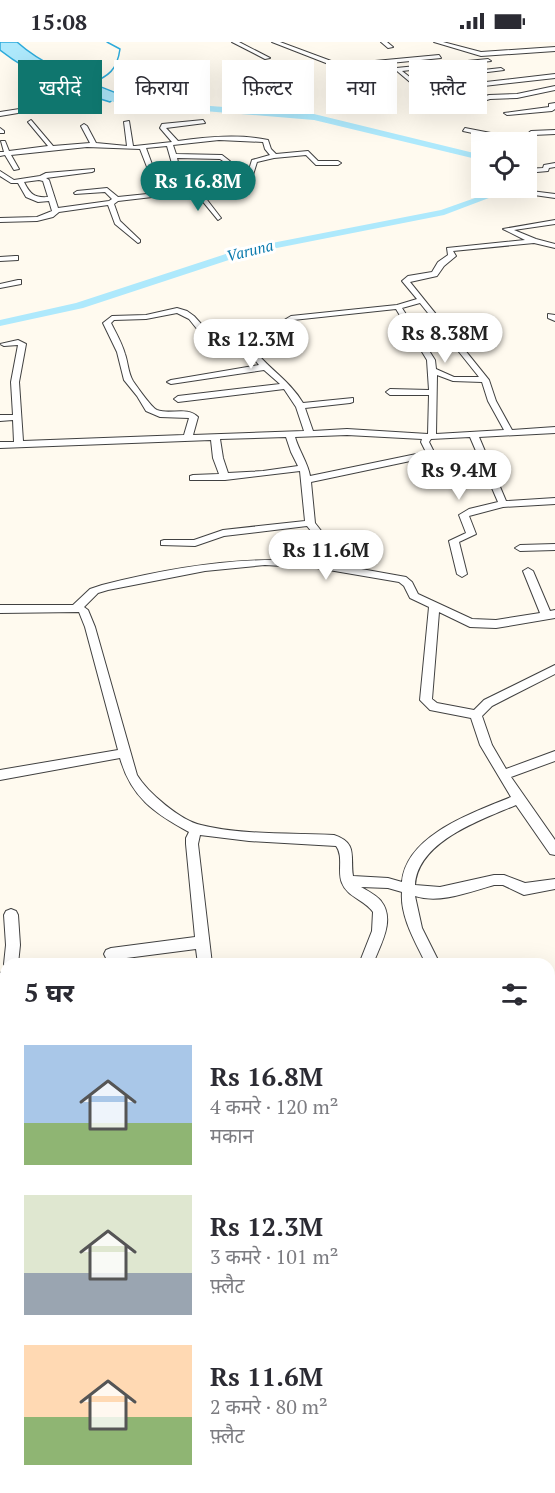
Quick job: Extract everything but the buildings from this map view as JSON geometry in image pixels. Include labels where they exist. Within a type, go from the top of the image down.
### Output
[{"type":"street","points":[[235,42],[267,58]]},
{"type":"street","points":[[275,42],[307,56],[326,60]]},
{"type":"street","points":[[384,42],[390,47]]},
{"type":"street","points":[[437,42],[460,45],[481,54],[514,80]]},
{"type":"street","points":[[481,54],[555,49]]},
{"type":"street","points":[[397,61],[439,57]]},
{"type":"street","points":[[398,70],[409,69]]},
{"type":"street","points":[[398,70],[409,79]]},
{"type":"street","points":[[487,72],[501,70]]},
{"type":"street","points":[[487,83],[555,76]]},
{"type":"street","points":[[487,98],[521,95],[555,88]]},
{"type":"street","points":[[507,112],[553,107],[555,117]]},
{"type":"street","points":[[0,114],[18,111]]},
{"type":"street","points":[[31,122],[52,148]]},
{"type":"street","points":[[127,122],[130,148]]},
{"type":"street","points":[[203,122],[164,125],[163,128],[173,143],[176,167],[189,175],[195,184],[188,188],[194,191],[218,218]]},
{"type":"street","points":[[84,126],[94,145]]},
{"type":"street","points":[[465,130],[508,137],[528,137],[531,133],[555,132]]},
{"type":"street","points":[[0,154],[94,145],[130,148],[207,140],[264,140],[273,156]]},
{"type":"street","points":[[3,142],[16,170]]},
{"type":"street","points":[[142,147],[150,167]]},
{"type":"street","points":[[0,220],[48,217],[56,210],[114,201],[160,189],[194,191],[229,188],[250,177],[254,161],[273,156],[306,153],[310,154],[316,164],[338,163]]},
{"type":"street","points":[[175,156],[222,157],[228,162]]},
{"type":"street","points":[[537,170],[546,170],[546,166],[555,165]]},
{"type":"street","points":[[0,173],[9,177],[13,182],[42,178],[46,175],[92,170]]},
{"type":"street","points":[[0,178],[9,177]]},
{"type":"street","points":[[42,178],[50,187],[51,199],[56,210]]},
{"type":"street","points":[[20,181],[28,196],[38,200],[51,199]]},
{"type":"street","points":[[76,193],[107,190],[114,201],[115,219],[123,230],[134,235],[138,241]]},
{"type":"street","points":[[537,194],[555,196]]},
{"type":"street","points":[[555,222],[506,228],[508,231],[534,241],[555,246]]},
{"type":"street","points":[[509,432],[492,401],[485,380],[406,279],[434,274],[444,261],[452,256],[448,249],[534,241]]},
{"type":"street","points":[[0,260],[15,258]]},
{"type":"street","points":[[0,286],[18,282]]},
{"type":"street","points":[[309,433],[300,406],[286,386],[248,348],[246,340],[274,330],[291,318],[398,307],[422,300]]},
{"type":"street","points":[[305,480],[432,452],[425,442],[430,437],[433,393],[430,357],[398,307]]},
{"type":"street","points":[[188,438],[194,417],[189,414],[160,414],[149,409],[128,380],[121,352],[107,322],[112,318],[136,318],[175,310],[186,311],[200,327]]},
{"type":"street","points":[[4,344],[18,342],[22,344],[15,382],[19,446]]},
{"type":"street","points":[[171,382],[266,367]]},
{"type":"street","points":[[432,369],[453,379],[485,380]]},
{"type":"street","points":[[178,399],[286,386]]},
{"type":"street","points":[[390,392],[433,393]]},
{"type":"street","points":[[300,406],[350,400]]},
{"type":"street","points":[[0,418],[16,417]]},
{"type":"street","points":[[0,445],[309,433],[364,432],[430,437],[555,430]]},
{"type":"street","points":[[290,434],[295,452],[304,468],[310,523],[332,551],[334,568]]},
{"type":"street","points":[[473,434],[503,504]]},
{"type":"street","points":[[215,437],[218,458],[225,477]]},
{"type":"street","points":[[193,478],[225,477],[304,468]]},
{"type":"street","points":[[462,574],[454,541],[471,534],[464,515],[503,504],[555,501]]},
{"type":"street","points":[[164,543],[195,543],[223,533],[310,523]]},
{"type":"street","points":[[520,548],[555,547]]},
{"type":"street","points":[[76,608],[94,591],[106,587],[228,565],[266,562],[334,568],[402,579],[408,584],[414,596],[459,619],[483,625],[551,615],[528,571]]},
{"type":"street","points":[[434,606],[426,700],[434,707],[476,715]]},
{"type":"street","points":[[0,609],[76,608],[83,610],[90,627],[131,775],[138,788],[176,819],[197,830],[249,836],[339,841],[346,850],[347,881],[353,890],[370,899],[380,909],[381,921],[368,958]]},
{"type":"street","points":[[555,669],[488,703],[476,715],[476,725],[482,738],[555,850]]},
{"type":"street","points":[[0,775],[124,753]]},
{"type":"street","points":[[504,775],[555,756]]},
{"type":"street","points":[[431,958],[415,921],[406,888],[411,867],[435,838],[453,826],[519,798]]},
{"type":"street","points":[[197,830],[192,838],[192,844],[204,958]]},
{"type":"street","points":[[347,881],[367,881],[423,893],[440,893],[494,880],[504,880],[524,889],[555,884]]},
{"type":"street","points":[[11,915],[12,958]]},
{"type":"street","points":[[111,954],[202,942]]},
{"type":"water","points":[[0,42],[17,42],[42,60],[18,60],[18,62],[0,50]]},
{"type":"water","points":[[102,87],[114,92],[114,98],[110,102],[102,99]]},
{"type":"waterway","points":[[102,78],[114,67],[120,49],[107,42]]},
{"type":"waterway","name":"Varuna","points":[[102,93],[118,101],[314,117],[471,155]]},
{"type":"waterway","name":"Varuna","points":[[0,323],[79,306],[245,251],[387,225],[444,212],[483,198]]}]
